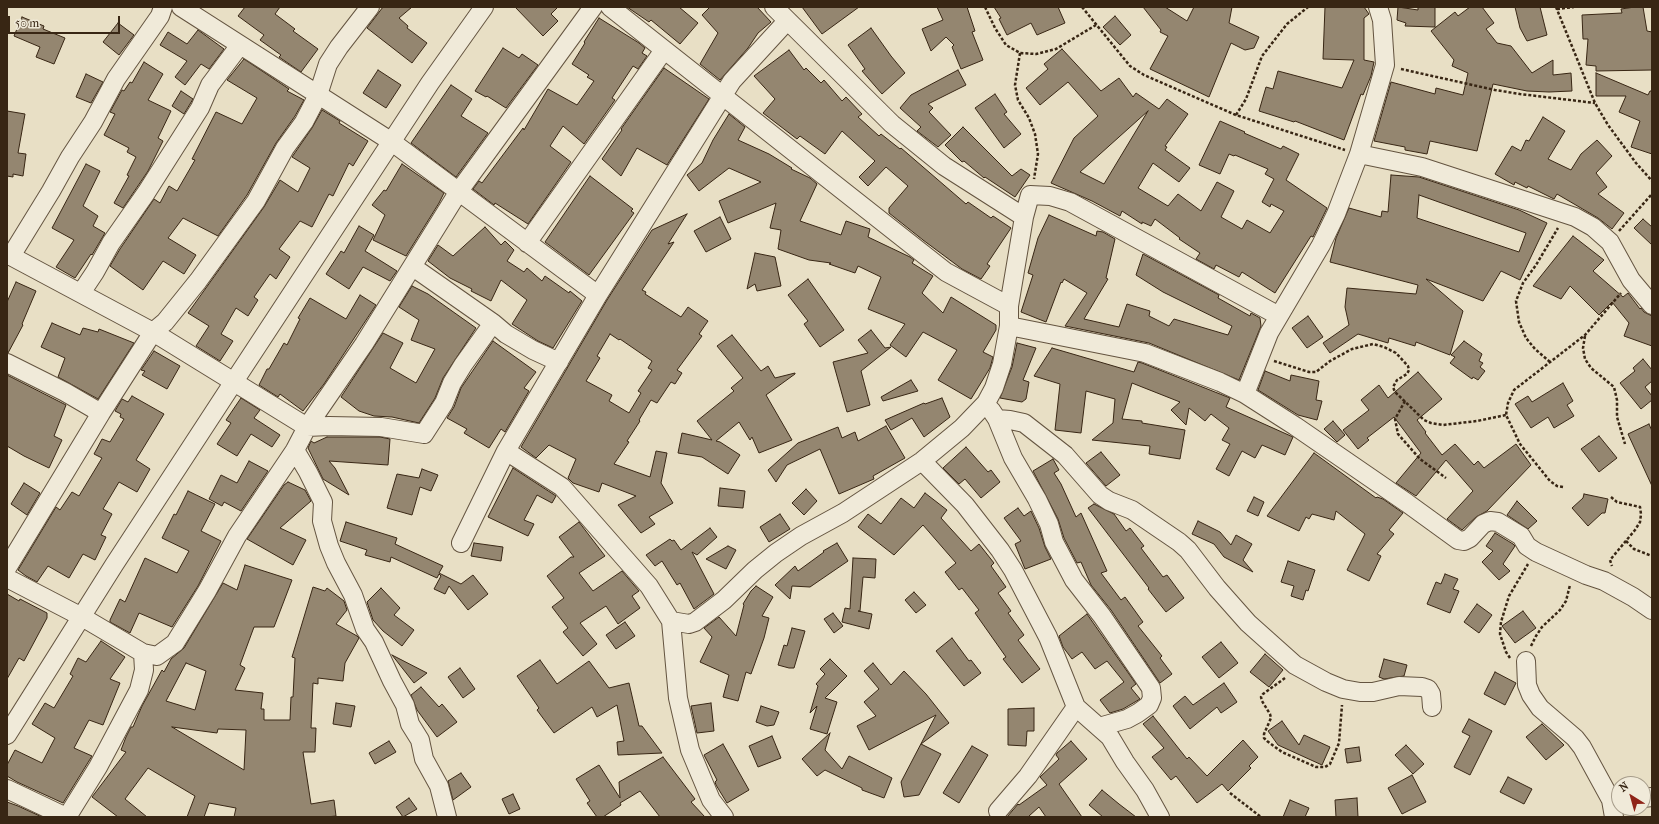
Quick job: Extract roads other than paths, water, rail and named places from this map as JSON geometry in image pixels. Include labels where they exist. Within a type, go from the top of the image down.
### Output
[{"type":"street","points":[[163,7],[160,16],[116,79],[93,122],[70,157],[51,191],[9,255],[153,332],[307,427],[381,427],[424,434],[438,413],[452,383],[463,365],[493,323]]},
{"type":"street","points":[[181,7],[392,142],[598,295]]},
{"type":"street","points":[[7,568],[100,413],[153,332],[165,322],[198,281],[256,201],[285,148],[304,122],[318,95],[328,64],[338,47],[370,7]]},
{"type":"street","points":[[7,735],[82,617],[430,83],[484,7]]},
{"type":"street","points":[[7,578],[82,617],[143,653],[157,656],[175,643],[238,536],[295,450],[307,427],[364,344],[459,191],[593,7]]},
{"type":"street","points":[[610,7],[946,272],[1009,306]]},
{"type":"street","points":[[774,7],[892,124],[944,166],[1024,216]]},
{"type":"street","points":[[1245,394],[1269,334],[1321,245],[1349,183],[1359,154],[1384,65],[1382,20],[1378,7]]},
{"type":"street","points":[[462,543],[506,451],[598,295],[736,76],[787,21]]},
{"type":"street","points":[[80,293],[95,272],[111,243],[146,193],[200,108],[210,85],[240,45]]},
{"type":"street","points":[[527,243],[664,50]]},
{"type":"street","points":[[1359,154],[1422,167],[1566,213],[1593,227],[1610,242],[1631,280],[1652,306]]},
{"type":"street","points":[[671,621],[689,624],[695,622],[724,600],[755,570],[776,553],[801,536],[842,513],[922,460],[962,428],[986,403],[994,388],[1002,364],[1009,326],[1009,306],[1024,216],[1030,195],[1050,196],[1070,202],[1279,316]]},
{"type":"street","points":[[413,267],[493,323],[506,334],[533,350],[559,362]]},
{"type":"street","points":[[1009,326],[1145,353],[1220,382],[1245,394],[1321,444],[1407,502],[1458,540],[1464,541],[1470,538],[1483,524],[1490,521],[1498,522],[1521,536],[1527,546],[1536,552],[1586,575],[1604,581],[1634,597],[1652,610]]},
{"type":"street","points":[[7,364],[65,392],[100,413]]},
{"type":"street","points":[[986,403],[997,419],[1007,446],[1037,499],[1049,524],[1054,542],[1074,580],[1102,616],[1151,688],[1152,698],[1148,705],[1138,713],[1099,727]]},
{"type":"street","points":[[997,419],[1024,423],[1065,455],[1100,495],[1132,510],[1179,542],[1188,550],[1217,588],[1248,623],[1295,665],[1343,690],[1366,692],[1399,686],[1422,687],[1428,690],[1431,694],[1432,707]]},
{"type":"street","points":[[295,450],[323,502],[322,521],[329,546],[336,563],[354,595],[365,629],[374,642],[392,682],[405,705],[410,724],[420,740],[424,759],[439,786],[447,817]]},
{"type":"street","points":[[506,451],[562,487],[649,586],[671,621],[678,698],[690,750],[711,800],[724,817]]},
{"type":"street","points":[[922,460],[965,505],[1000,550],[1013,570],[1048,637],[1076,707],[1110,737],[1125,762],[1145,790],[1160,817]]},
{"type":"street","points":[[7,788],[67,817],[98,767],[139,690],[144,670],[143,653]]},
{"type":"street","points":[[1526,661],[1527,685],[1531,695],[1540,708],[1582,747],[1611,794]]},
{"type":"street","points":[[998,811],[1028,776],[1076,707]]}]
